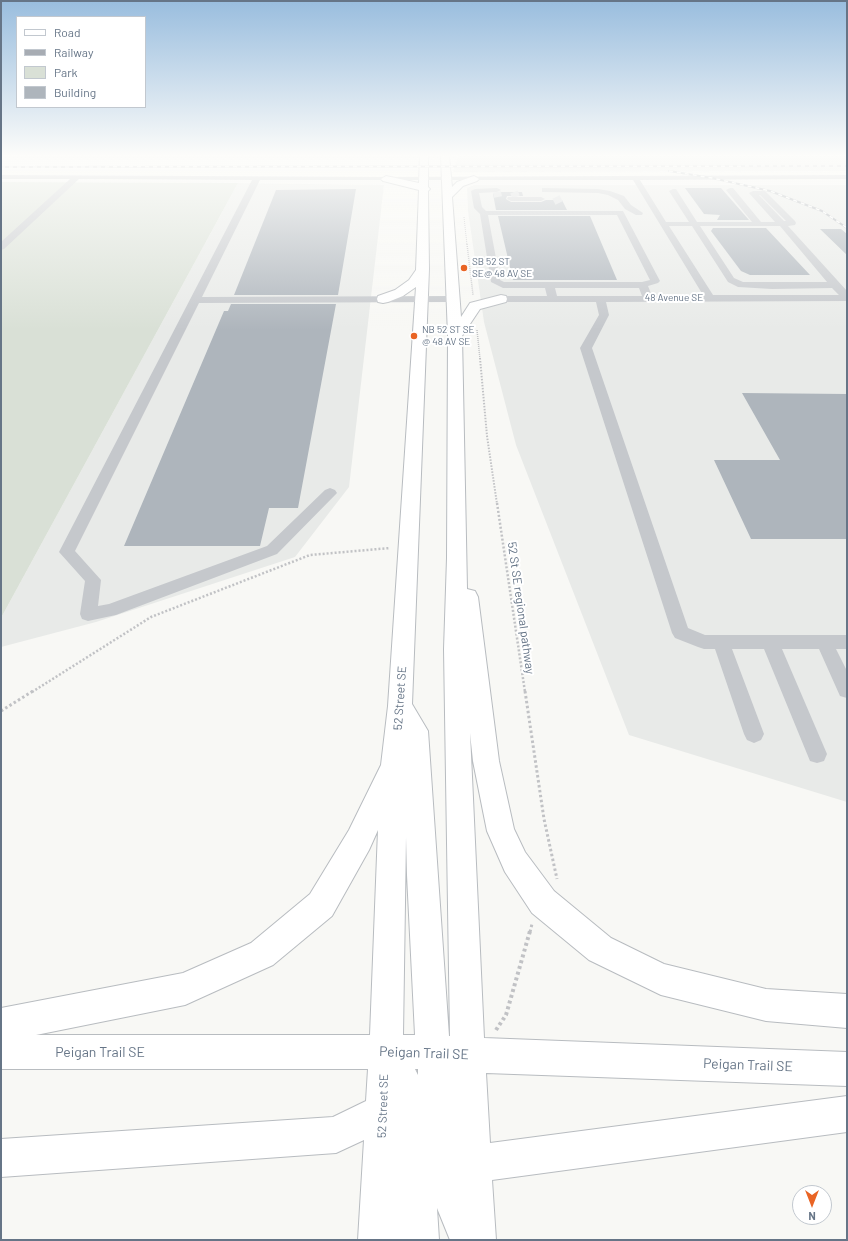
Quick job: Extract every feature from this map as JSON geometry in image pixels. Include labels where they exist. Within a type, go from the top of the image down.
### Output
[{"type":"main road","name":"52 Street SE","points":[[379,1240],[415,1086],[386,1051],[394,765],[400,706],[422,299],[424,214]]},
{"type":"main road","points":[[449,214],[455,336],[457,558],[455,649],[468,1055],[458,1212],[462,1223],[474,1240]]},
{"type":"main road","points":[[383,299],[399,293],[413,283],[423,269]]},
{"type":"main road","points":[[453,294],[473,301],[500,299]]},
{"type":"main road","points":[[455,336],[473,301]]},
{"type":"main road","points":[[457,558],[469,607],[486,761],[501,831],[515,862],[543,902],[600,949],[661,979],[766,1005],[847,1011]]},
{"type":"main road","points":[[400,706],[415,731],[422,875],[414,1132],[419,1240]]},
{"type":"main road","points":[[1,1024],[185,989],[262,954],[321,906],[359,840],[394,765]]},
{"type":"main road","name":"Peigan Trail SE","points":[[1,1052],[386,1051],[415,1086]]},
{"type":"main road","points":[[1,1158],[336,1135],[468,1055]]},
{"type":"main road","name":"Peigan Trail SE","points":[[468,1055],[847,1069]]},
{"type":"main road","points":[[415,1086],[444,1144],[461,1169]]},
{"type":"main road","points":[[379,1240],[417,1195],[430,1185],[461,1169],[847,1114]]},
{"type":"street","points":[[1,247],[37,214]]},
{"type":"street","points":[[240,214],[67,552],[93,580],[88,614],[110,610],[272,550],[330,493]]},
{"type":"street","points":[[484,214],[496,282],[503,285],[643,284],[655,281],[620,214]]},
{"type":"street","points":[[658,214],[710,298]]},
{"type":"street","points":[[688,214],[731,280],[741,285],[835,285]]},
{"type":"street","points":[[750,214],[759,224]]},
{"type":"street","points":[[664,224],[792,223],[783,214]]},
{"type":"street","points":[[782,224],[847,298]]},
{"type":"street","points":[[643,284],[648,298]]},
{"type":"street","points":[[549,285],[554,299]]},
{"type":"street","points":[[772,286],[781,298]]},
{"type":"street","points":[[195,300],[422,299],[453,294]]},
{"type":"street","name":"48 Avenue SE","points":[[500,299],[847,298]]},
{"type":"street","points":[[600,299],[604,315],[586,348],[680,633],[704,642],[847,642]]},
{"type":"street","points":[[721,642],[754,734]]},
{"type":"street","points":[[770,642],[817,754]]},
{"type":"street","points":[[824,642],[847,690]]},
{"type":"path","name":"52 St SE regional pathway","points":[[463,214],[471,289],[474,293],[473,301],[482,308],[477,336],[487,436],[544,819],[558,887],[543,902],[534,916],[506,1015],[496,1030]]},
{"type":"path","points":[[1,711],[151,617],[310,554],[408,547]]},
{"type":"shaded area","points":[[221,214],[381,214],[349,487],[295,557],[96,622],[1,647],[1,618]]},
{"type":"shaded area","points":[[468,214],[847,214],[847,802],[629,735],[516,445],[484,322]]},
{"type":"green space","points":[[1,214],[221,214],[1,618]]},
{"type":"building","points":[[266,214],[352,214],[338,295],[234,295]]},
{"type":"building","points":[[704,214],[744,214],[749,220],[717,220],[720,215]]},
{"type":"building","points":[[498,216],[590,216],[617,280],[513,280]]},
{"type":"building","points":[[713,228],[766,228],[810,275],[750,275],[741,271],[711,231]]},
{"type":"building","points":[[820,229],[841,229],[847,234],[847,255]]},
{"type":"building","points":[[231,304],[336,304],[298,508],[269,508],[260,546],[124,546],[224,311],[228,311]]},
{"type":"building","points":[[742,393],[847,394],[847,539],[751,539],[714,460],[780,460]]},
{"type":"railway","points":[[826,214],[847,228]]},
{"type":"place","name":"SB 52 ST SE@ 48 AV SE","points":[[464,268]]},
{"type":"place","name":"NB 52 ST SE @ 48 AV SE","points":[[414,336]]}]
